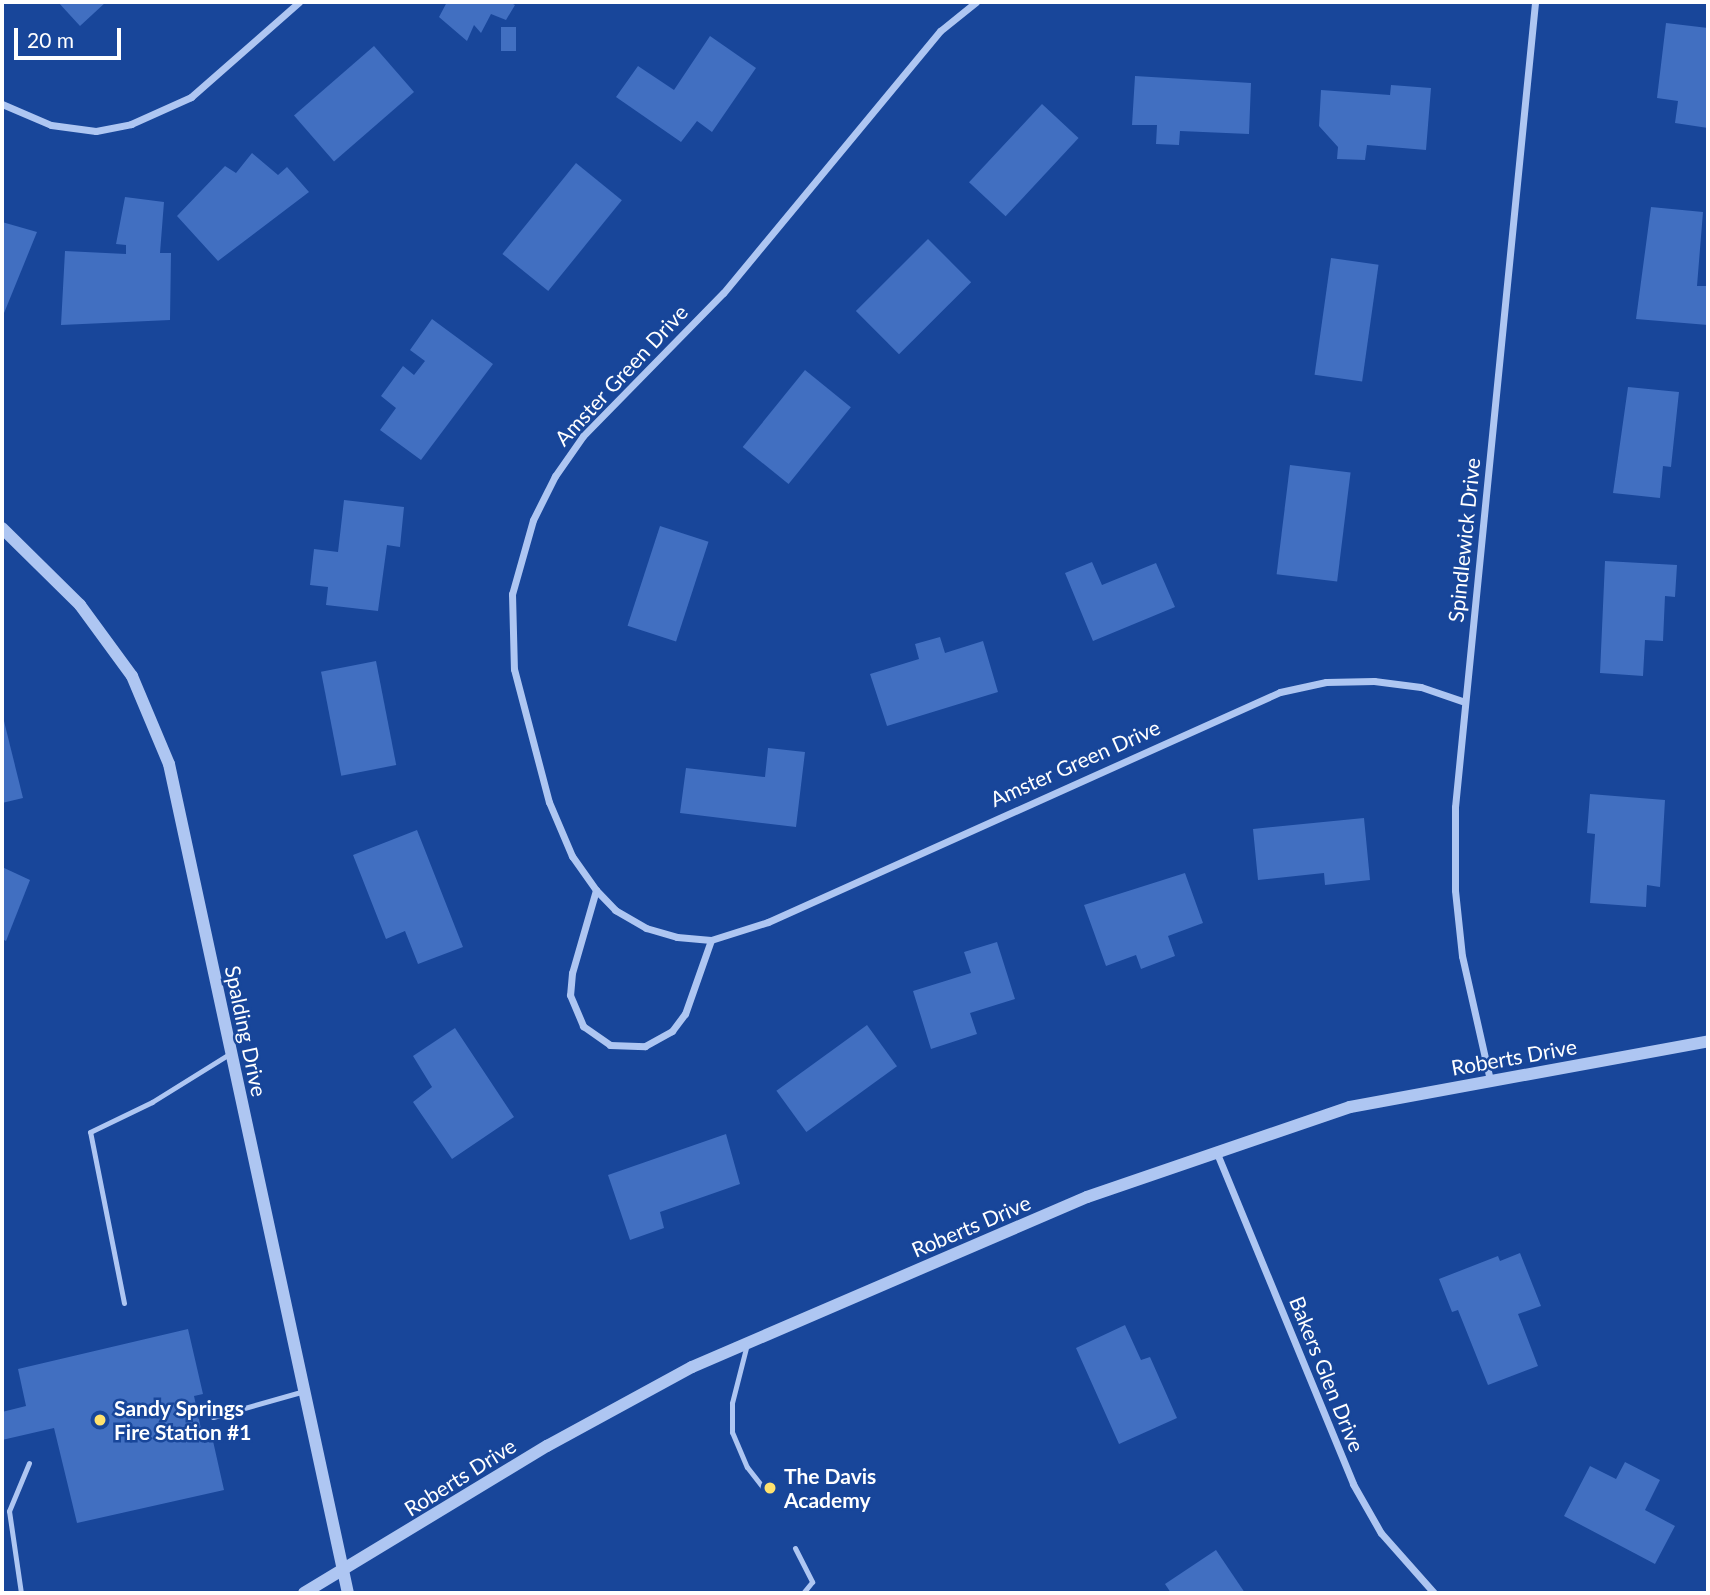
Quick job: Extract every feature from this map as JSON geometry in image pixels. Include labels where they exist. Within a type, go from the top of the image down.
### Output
[{"type":"street","points":[[2,104],[51,125],[96,131],[131,124],[191,97],[299,2]]},
{"type":"street","name":"Amster Green Drive","points":[[976,2],[940,31],[723,293],[583,436],[555,476],[533,520],[512,594],[514,669],[549,802],[572,856],[596,890],[615,910],[646,928],[677,937],[711,940],[768,922],[1280,692],[1326,682],[1374,681],[1421,687],[1465,702]]},
{"type":"street","name":"Spindlewick Drive","points":[[1490,1080],[1462,956],[1455,890],[1455,807],[1535,2]]},
{"type":"street","name":"Spalding Drive","points":[[2,528],[80,605],[132,676],[169,764],[348,1593]]},
{"type":"street","points":[[596,890],[572,973],[570,995],[583,1026],[610,1045],[645,1046],[672,1031],[685,1014],[711,940]]},
{"type":"street","name":"Roberts Drive","points":[[304,1593],[547,1446],[692,1367],[1087,1197],[1216,1150],[1350,1107],[1708,1041]]},
{"type":"street","name":"Bakers Glen Drive","points":[[1216,1150],[1353,1484],[1381,1533],[1434,1593]]},
{"type":"lane","points":[[124,1303],[90,1132],[152,1102],[231,1053]]},
{"type":"lane","points":[[747,1343],[732,1403],[732,1432],[747,1467],[765,1490]]},
{"type":"lane","points":[[213,1417],[304,1391]]},
{"type":"lane","points":[[21,1593],[9,1511],[29,1463]]},
{"type":"lane","points":[[795,1548],[812,1582],[803,1593]]},
{"type":"building","points":[[58,2],[106,2],[80,26]]},
{"type":"building","points":[[447,2],[509,2],[515,5],[506,20],[491,14],[481,33],[474,25],[467,41],[439,17]]},
{"type":"building","points":[[1666,23],[1708,28],[1708,128],[1675,123],[1678,101],[1657,98]]},
{"type":"building","points":[[501,27],[516,27],[516,51],[501,51]]},
{"type":"building","points":[[710,36],[756,68],[712,132],[697,121],[681,142],[616,97],[638,66],[674,90]]},
{"type":"building","points":[[374,46],[414,92],[334,162],[294,116]]},
{"type":"building","points":[[1135,76],[1251,83],[1249,134],[1180,131],[1179,145],[1156,144],[1157,125],[1132,125]]},
{"type":"building","points":[[1391,85],[1431,88],[1426,150],[1367,145],[1365,160],[1337,159],[1338,147],[1319,126],[1321,90],[1390,95]]},
{"type":"building","points":[[1042,104],[1079,138],[1006,216],[969,182]]},
{"type":"building","points":[[252,153],[278,175],[287,167],[309,192],[218,261],[177,216],[225,166],[236,173]]},
{"type":"building","points":[[576,163],[622,200],[548,291],[502,254]]},
{"type":"building","points":[[125,197],[164,202],[160,253],[171,253],[170,320],[61,325],[65,251],[126,254],[126,245],[116,244]]},
{"type":"building","points":[[1651,207],[1703,212],[1697,286],[1708,286],[1708,325],[1636,319]]},
{"type":"building","points":[[2,222],[37,232],[2,318]]},
{"type":"building","points":[[928,239],[971,282],[899,354],[856,311]]},
{"type":"building","points":[[1331,258],[1379,265],[1362,382],[1315,375]]},
{"type":"building","points":[[432,319],[493,364],[421,460],[380,430],[396,408],[381,396],[403,366],[414,375],[425,361],[410,350]]},
{"type":"building","points":[[805,370],[851,407],[789,484],[743,447]]},
{"type":"building","points":[[1628,387],[1679,392],[1671,467],[1663,466],[1660,498],[1613,493]]},
{"type":"building","points":[[1290,465],[1351,472],[1337,582],[1277,574]]},
{"type":"building","points":[[344,500],[404,507],[400,547],[387,545],[378,611],[326,605],[328,587],[310,585],[314,549],[338,552]]},
{"type":"building","points":[[660,526],[709,542],[676,642],[628,626]]},
{"type":"building","points":[[1605,561],[1677,565],[1675,597],[1665,596],[1663,641],[1645,640],[1643,676],[1600,673]]},
{"type":"building","points":[[1092,562],[1102,585],[1156,563],[1175,607],[1093,641],[1065,573]]},
{"type":"building","points":[[940,637],[945,653],[983,641],[998,692],[887,726],[870,674],[919,659],[915,644]]},
{"type":"building","points":[[376,661],[396,765],[341,776],[321,672]]},
{"type":"building","points":[[2,713],[23,798],[2,803]]},
{"type":"building","points":[[768,748],[805,752],[796,827],[680,813],[686,768],[765,777]]},
{"type":"building","points":[[1590,794],[1665,800],[1660,887],[1647,885],[1646,907],[1590,903],[1595,834],[1587,833]]},
{"type":"building","points":[[1364,818],[1370,880],[1325,885],[1324,873],[1258,880],[1253,829]]},
{"type":"building","points":[[417,830],[463,947],[418,964],[405,931],[386,939],[353,855]]},
{"type":"building","points":[[2,867],[30,880],[6,941],[2,939]]},
{"type":"building","points":[[1185,873],[1203,923],[1168,936],[1175,956],[1141,969],[1136,955],[1106,966],[1084,905]]},
{"type":"building","points":[[997,942],[1015,999],[970,1013],[977,1034],[931,1049],[913,991],[971,973],[964,952]]},
{"type":"building","points":[[867,1025],[897,1066],[806,1132],[776,1091]]},
{"type":"building","points":[[455,1028],[514,1117],[452,1159],[413,1102],[432,1087],[413,1056]]},
{"type":"building","points":[[726,1134],[740,1184],[660,1212],[664,1228],[630,1240],[608,1175]]},
{"type":"building","points":[[1520,1253],[1541,1306],[1518,1314],[1538,1366],[1488,1385],[1458,1310],[1452,1312],[1439,1279],[1498,1256],[1500,1261]]},
{"type":"building","points":[[1125,1325],[1141,1360],[1150,1357],[1177,1418],[1119,1444],[1076,1348]]},
{"type":"building","name":"Sandy Springs Fire Station #1","points":[[188,1329],[203,1394],[194,1396],[204,1443],[213,1441],[224,1490],[77,1523],[54,1428],[2,1440],[2,1412],[26,1406],[18,1369]]},
{"type":"building","points":[[1625,1462],[1660,1480],[1645,1510],[1675,1526],[1655,1564],[1564,1516],[1590,1466],[1616,1479]]},
{"type":"building","points":[[1216,1550],[1245,1593],[1171,1593],[1165,1584]]},
{"type":"place","name":"Sandy Springs Fire Station #1","points":[[100,1420]]},
{"type":"place","name":"The Davis Academy","points":[[770,1488]]}]
